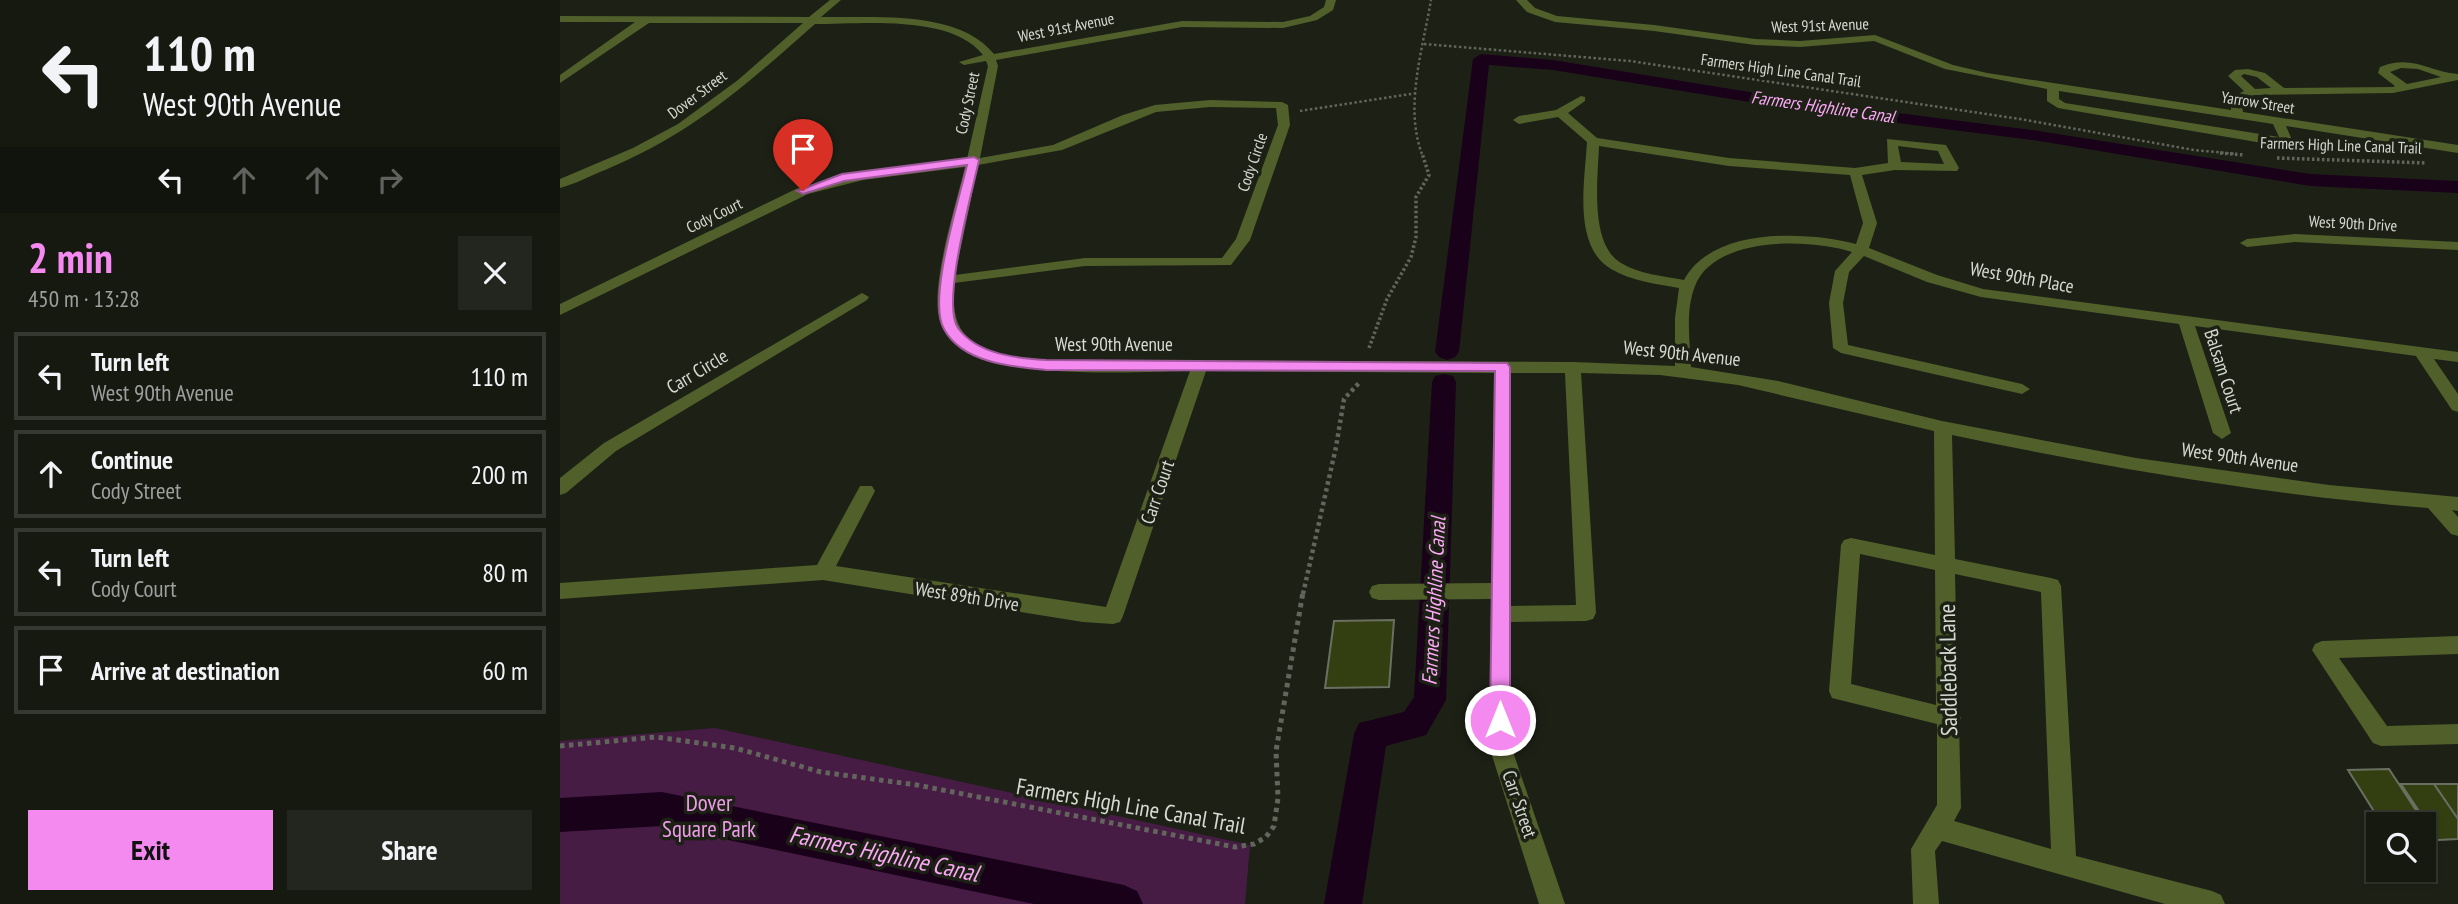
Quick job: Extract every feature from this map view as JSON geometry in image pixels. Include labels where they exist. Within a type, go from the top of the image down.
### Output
[{"type":"street","name":"Dover Street","points":[[560,184],[645,148],[682,127],[710,108],[836,0]]},
{"type":"street","name":"West 91st Avenue","points":[[964,62],[1182,23],[1283,25],[1313,18],[1329,8],[1331,0]]},
{"type":"street","name":"West 91st Avenue","points":[[1521,0],[1540,15],[1566,20],[1774,43],[1817,43],[1875,38],[1949,67],[2053,86]]},
{"type":"street","points":[[560,19],[899,21],[931,24],[975,41],[991,57]]},
{"type":"street","points":[[560,80],[647,19]]},
{"type":"street","name":"Cody Street","points":[[947,280],[993,66],[991,57]]},
{"type":"street","points":[[2404,87],[2384,73],[2384,69],[2402,65],[2417,66],[2455,77]]},
{"type":"street","points":[[2252,92],[2234,76],[2243,72],[2261,75],[2282,92]]},
{"type":"street","points":[[2238,115],[2235,100],[2252,92],[2393,90],[2455,77]]},
{"type":"street","points":[[2053,86],[2053,101],[2062,106],[2274,141],[2286,140],[2278,121]]},
{"type":"street","name":"Yarrow Street","points":[[2053,86],[2458,149]]},
{"type":"street","points":[[1519,120],[1560,113],[1576,105],[1581,99]]},
{"type":"street","name":"Cody Circle","points":[[947,280],[1085,262],[1226,262],[1243,240],[1284,125],[1284,114],[1282,104],[1182,106],[1140,112],[1081,139],[1046,151],[974,160]]},
{"type":"street","points":[[1560,113],[1593,141],[1729,162],[1855,172],[1895,166]]},
{"type":"street","points":[[1593,141],[1592,223],[1594,240],[1599,250],[1610,264],[1629,272],[1687,285],[1682,372]]},
{"type":"street","name":"Cody Court","points":[[560,310],[803,191],[842,178],[974,160]]},
{"type":"street","points":[[1855,172],[1870,223],[1861,251],[1842,271],[1836,303],[1840,348],[2022,389]]},
{"type":"street","name":"West 90th Drive","points":[[2247,243],[2295,238],[2458,246]]},
{"type":"street","name":"West 90th Place","points":[[1687,285],[1712,256],[1727,248],[1754,243],[1817,241],[1861,251],[1929,278],[1981,293],[2458,358]]},
{"type":"street","name":"West 90th Avenue","points":[[947,280],[945,310],[950,328],[964,343],[987,355],[1013,362],[1046,365],[1573,367],[1682,372],[1755,382],[1943,427],[2150,466],[2458,504]]},
{"type":"street","name":"Carr Circle","points":[[560,488],[610,447],[862,296]]},
{"type":"street","name":"Balsam Court","points":[[2186,322],[2222,433]]},
{"type":"street","points":[[2421,352],[2458,406]]},
{"type":"street","name":"Carr Court","points":[[1112,617],[1200,366]]},
{"type":"street","name":"Carr Street","points":[[1502,367],[1500,746],[1552,904]]},
{"type":"street","points":[[1499,614],[1586,613],[1573,367]]},
{"type":"street","name":"Saddleback Lane","points":[[1926,904],[1923,849],[1949,808],[1950,718],[1943,427]]},
{"type":"street","points":[[822,572],[866,491]]},
{"type":"street","points":[[2433,502],[2458,529]]},
{"type":"street","points":[[1950,718],[1840,691],[1851,545],[2051,586],[2064,865]]},
{"type":"street","name":"West 89th Drive","points":[[560,591],[822,572],[1112,617]]},
{"type":"street","points":[[1379,592],[1499,591]]},
{"type":"street","points":[[2458,645],[2322,650],[2381,736],[2458,734]]},
{"type":"street","points":[[1937,828],[2212,904]]},
{"type":"path","points":[[1367,354],[1387,299],[1411,257],[1416,237],[1416,197],[1429,175],[1417,137],[1417,93],[1418,67],[1431,0]]},
{"type":"path","name":"Farmers High Line Canal Trail","points":[[1424,44],[1630,61],[2020,120],[2194,150],[2248,155]]},
{"type":"path","points":[[1284,114],[1417,93]]},
{"type":"path","name":"Farmers High Line Canal Trail","points":[[2276,158],[2432,163]]},
{"type":"path","name":"Farmers High Line Canal Trail","points":[[560,746],[656,737],[735,748],[821,772],[917,785],[1235,847],[1254,846],[1264,840],[1276,825],[1279,800],[1275,774],[1276,751],[1307,568],[1336,447],[1343,399],[1363,379]]},
{"type":"green space","name":"Dover Square Park","points":[[715,728],[1250,845],[1245,904],[560,904],[560,741]]},
{"type":"building","points":[[1394,620],[1389,687],[1325,688],[1334,621]]},
{"type":"building","points":[[2389,769],[2417,812],[2374,812],[2348,770]]},
{"type":"building","points":[[2401,784],[2434,784],[2458,819],[2458,839],[2438,840],[2436,812],[2420,812]]},
{"type":"building","points":[[2434,784],[2458,784],[2458,819]]},
{"type":"waterway","name":"Farmers Highline Canal","points":[[1447,352],[1481,59],[1553,65],[1811,107],[2039,136],[2310,180],[2458,187]]},
{"type":"waterway","name":"Farmers Highline Canal","points":[[1343,904],[1371,734],[1414,725],[1430,700],[1444,382]]},
{"type":"waterway","name":"Farmers Highline Canal","points":[[560,815],[662,809],[1124,904]]},
{"type":"route","points":[[803,191],[842,178],[974,160],[947,280],[945,310],[950,328],[964,343],[987,355],[1013,362],[1046,365],[1502,367],[1500,720]]}]
